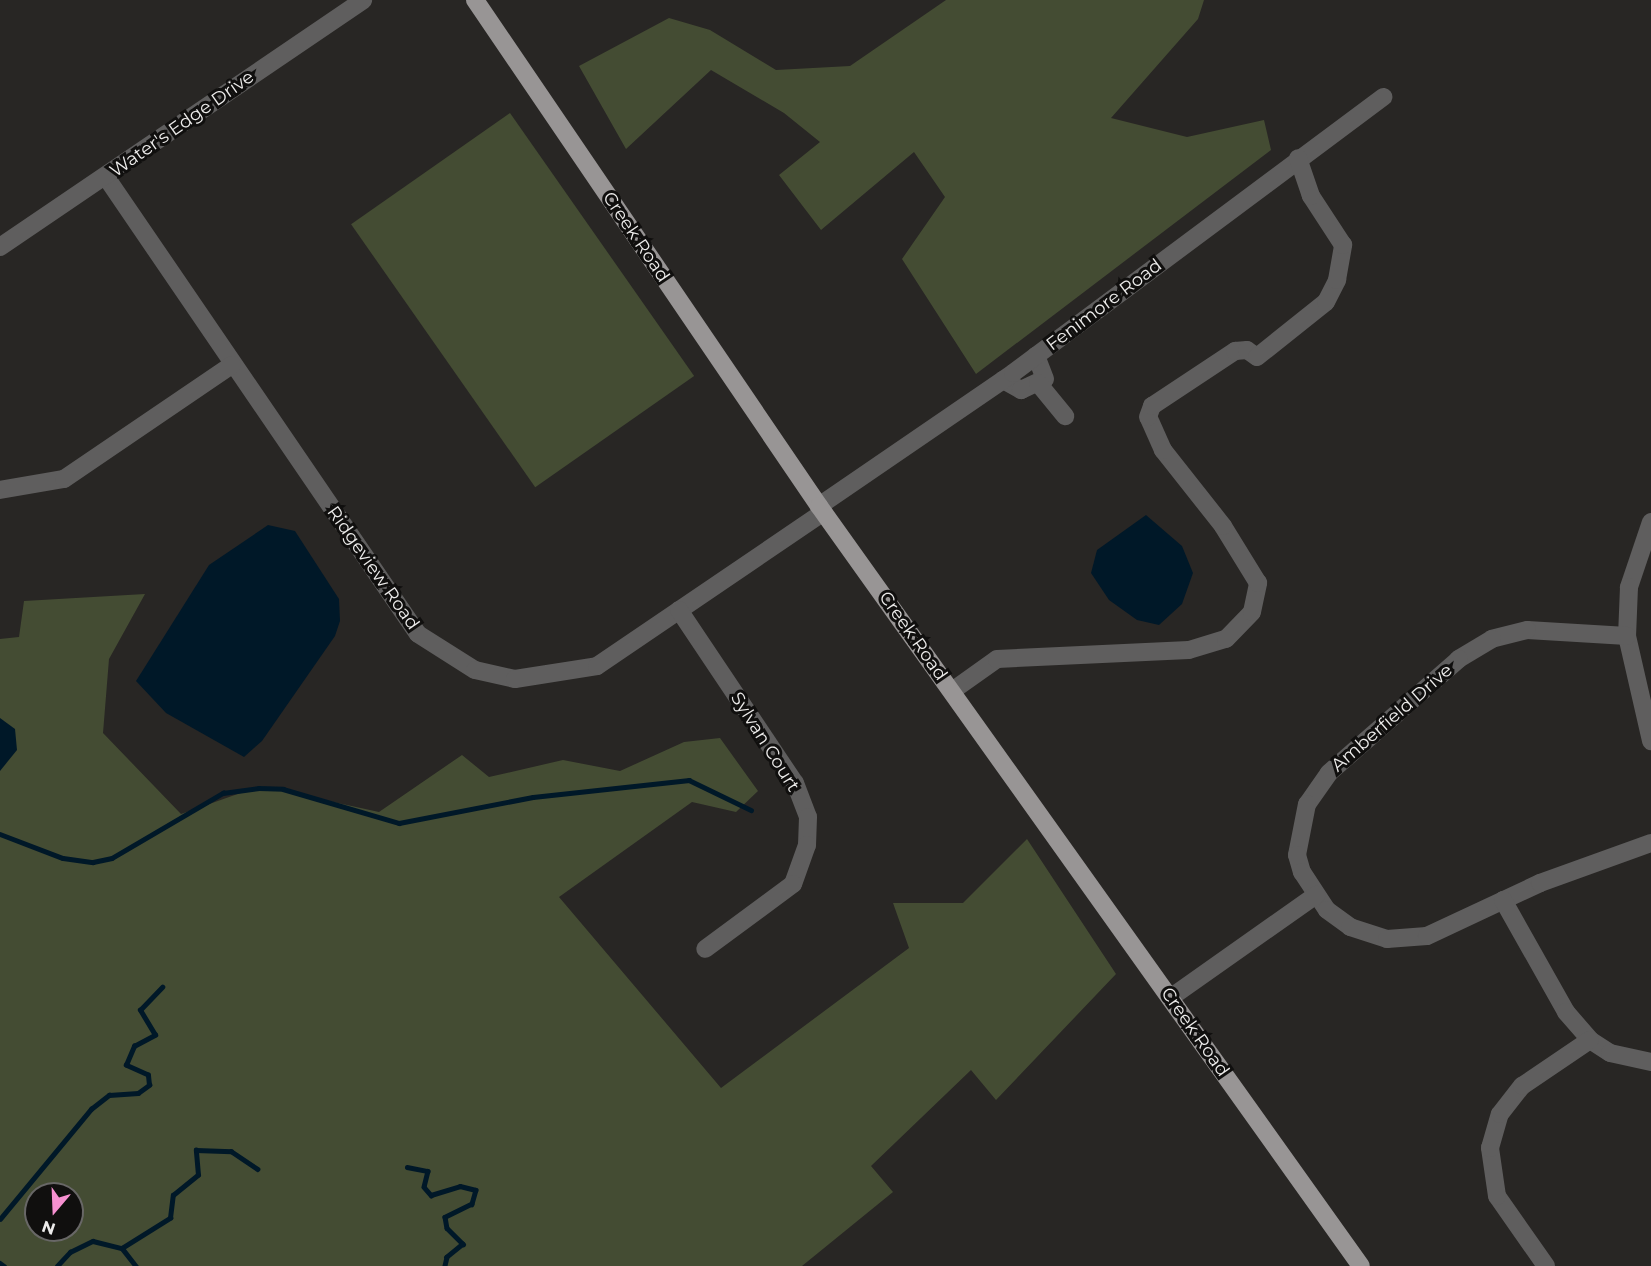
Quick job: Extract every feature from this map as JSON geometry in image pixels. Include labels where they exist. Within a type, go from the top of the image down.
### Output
[{"type":"main road","name":"Creek Road","points":[[475,0],[822,509],[1361,1266]]},
{"type":"street","name":"Water's Edge Drive","points":[[0,247],[363,0]]},
{"type":"street","name":"Fenimore Road","points":[[822,509],[1036,356],[1298,158],[1383,97]]},
{"type":"street","points":[[952,691],[997,659],[1189,650],[1226,639],[1252,612],[1258,583],[1223,526],[1163,450],[1148,417],[1152,406],[1235,351],[1247,350],[1257,357],[1326,302],[1340,269],[1343,245],[1311,196],[1298,158]]},
{"type":"street","name":"Ridgeview Road","points":[[106,177],[232,365],[418,634],[444,654],[475,670],[515,679],[555,676],[597,666],[822,509]]},
{"type":"street","points":[[1003,380],[1021,390],[1038,383],[1046,371],[1036,356]]},
{"type":"street","points":[[0,490],[64,479],[232,365]]},
{"type":"street","points":[[1038,383],[1065,416]]},
{"type":"street","points":[[1651,522],[1629,587],[1627,636],[1651,741]]},
{"type":"street","name":"Sylvan Court","points":[[679,610],[795,783],[808,817],[807,845],[793,884],[705,949]]},
{"type":"street","name":"Amberfield Drive","points":[[1627,636],[1527,630],[1492,639],[1459,659],[1355,748],[1307,804],[1297,855],[1316,895],[1350,927],[1387,939],[1427,936],[1503,900],[1651,843]]},
{"type":"street","points":[[1170,998],[1316,895]]},
{"type":"street","points":[[1503,900],[1566,1012],[1590,1040],[1610,1053],[1651,1062]]},
{"type":"street","points":[[1546,1266],[1497,1196],[1489,1173],[1490,1148],[1500,1114],[1522,1086],[1590,1040]]},
{"type":"green space","points":[[946,0],[1204,0],[1198,19],[1111,118],[1187,137],[1264,120],[1271,150],[976,374],[902,259],[945,197],[914,152],[821,230],[779,175],[820,142],[784,113],[711,70],[626,149],[579,66],[669,18],[710,30],[776,70],[850,66]]},
{"type":"green space","points":[[510,113],[694,376],[535,487],[351,224]]},
{"type":"green space","points":[[145,594],[109,659],[103,733],[181,814],[260,786],[379,812],[462,755],[489,777],[563,760],[620,771],[684,742],[720,738],[758,791],[736,812],[692,802],[559,897],[721,1088],[909,948],[893,903],[963,903],[1027,839],[1116,974],[996,1100],[971,1070],[871,1166],[893,1192],[802,1266],[0,1266],[0,639],[19,637],[24,601]]},
{"type":"water","points":[[1146,515],[1182,546],[1193,573],[1182,604],[1159,625],[1137,620],[1109,600],[1091,573],[1097,550]]},
{"type":"water","points":[[268,525],[295,531],[339,599],[340,621],[335,636],[262,741],[244,757],[166,713],[136,681],[209,565]]},
{"type":"water","points":[[0,718],[15,729],[17,750],[0,771]]},
{"type":"waterway","points":[[0,834],[63,858],[93,862],[112,858],[223,793],[259,788],[283,789],[399,823],[533,797],[689,780],[751,810]]},
{"type":"waterway","points":[[0,1219],[91,1109],[109,1095],[138,1093],[149,1085],[148,1075],[126,1065],[134,1046],[155,1035],[140,1010],[162,987]]},
{"type":"waterway","points":[[122,1248],[170,1218],[173,1195],[198,1175],[196,1150],[231,1151],[258,1169]]},
{"type":"waterway","points":[[407,1167],[428,1171],[424,1187],[431,1195],[460,1186],[476,1190],[472,1204],[445,1217],[447,1228],[463,1244],[447,1257],[445,1266]]},
{"type":"waterway","points":[[57,1266],[70,1252],[93,1241],[122,1248],[136,1266]]},
{"type":"waterway","points":[[0,1263],[4,1266]]}]
